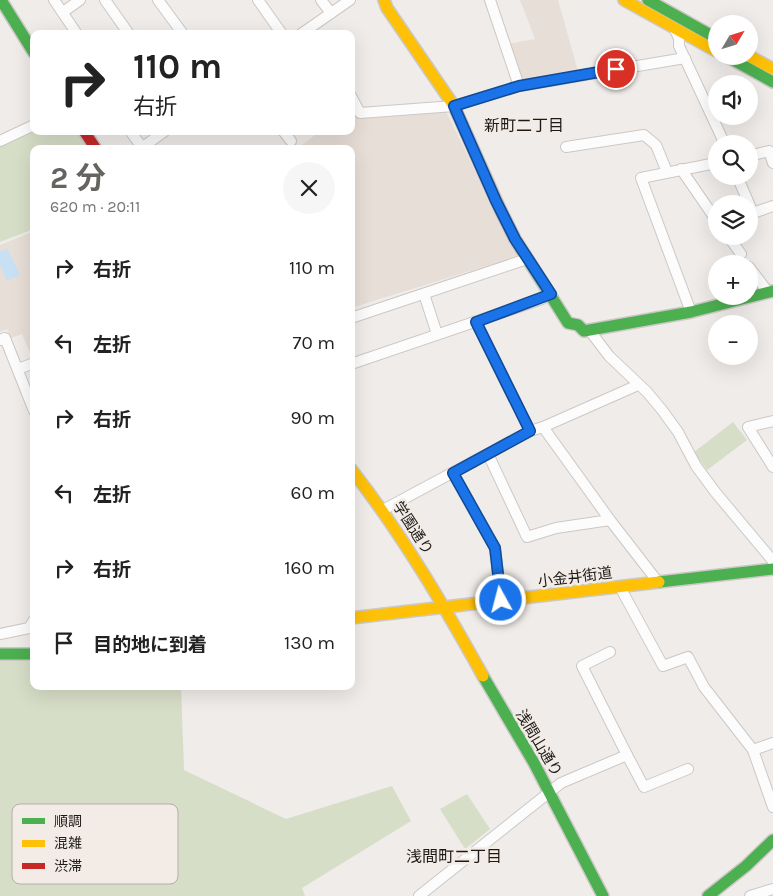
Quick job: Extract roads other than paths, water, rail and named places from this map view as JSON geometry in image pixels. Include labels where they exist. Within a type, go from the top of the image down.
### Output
[{"type":"street","points":[[1,0],[30,47]]},
{"type":"street","points":[[54,0],[74,30]]},
{"type":"street","points":[[63,12],[80,0]]},
{"type":"street","points":[[105,0],[126,30]]},
{"type":"street","points":[[158,0],[180,30]]},
{"type":"street","points":[[258,0],[279,30]]},
{"type":"street","points":[[321,0],[331,13]]},
{"type":"street","points":[[315,30],[331,13],[350,0]]},
{"type":"street","points":[[384,0],[387,8],[454,106],[496,201],[527,259],[568,323],[578,325],[584,331],[590,331],[691,312],[771,291],[758,277]]},
{"type":"street","points":[[490,0],[519,86]]},
{"type":"street","points":[[624,0],[708,47]]},
{"type":"street","points":[[648,0],[661,4],[708,33]]},
{"type":"street","points":[[661,4],[675,28],[679,38],[679,46],[721,135]]},
{"type":"street","points":[[355,104],[360,113],[454,106],[519,86],[685,58]]},
{"type":"street","points":[[758,61],[773,69]]},
{"type":"street","points":[[742,65],[773,82]]},
{"type":"street","points":[[0,141],[30,127]]},
{"type":"street","points":[[145,145],[159,135]]},
{"type":"street","points":[[286,135],[291,141]]},
{"type":"street","points":[[566,147],[644,135],[656,145],[667,172]]},
{"type":"street","points":[[758,154],[769,151],[773,163]]},
{"type":"street","points":[[691,312],[642,178],[708,164]]},
{"type":"street","points":[[681,169],[708,208]]},
{"type":"street","points":[[758,211],[773,206]]},
{"type":"street","points":[[734,245],[741,254]]},
{"type":"street","points":[[355,317],[527,259]]},
{"type":"street","points":[[424,294],[438,334]]},
{"type":"street","points":[[355,363],[476,322],[551,294]]},
{"type":"street","points":[[476,322],[530,431]]},
{"type":"street","points":[[590,331],[609,356],[647,392],[678,432],[696,466],[716,493],[773,562]]},
{"type":"street","points":[[0,340],[5,338],[30,400]]},
{"type":"street","points":[[18,369],[30,364]]},
{"type":"street","points":[[383,510],[530,431],[638,385]]},
{"type":"street","points":[[773,421],[748,427],[773,467]]},
{"type":"street","points":[[543,427],[610,520],[658,582]]},
{"type":"street","points":[[488,454],[527,537],[556,528],[610,520]]},
{"type":"street","points":[[453,473],[495,548],[501,600]]},
{"type":"street","name":"学園通り","points":[[355,474],[383,510],[444,607]]},
{"type":"street","name":"小金井街道","points":[[355,618],[773,569]]},
{"type":"street","points":[[620,587],[663,666],[688,657],[704,687],[752,750],[773,807]]},
{"type":"street","name":"浅間山通り","points":[[444,607],[500,709],[550,792],[603,896]]},
{"type":"street","points":[[0,634],[28,628],[30,625]]},
{"type":"street","points":[[610,652],[582,666],[644,788],[688,769]]},
{"type":"street","points":[[0,654],[30,654]]},
{"type":"street","points":[[752,750],[773,743]]},
{"type":"street","points":[[419,896],[463,859],[561,783],[627,755]]},
{"type":"street","points":[[708,896],[746,866],[773,840]]},
{"type":"street","points":[[750,896],[773,889]]},
{"type":"water","points":[[7,248],[20,275],[7,281],[0,265],[0,252]]},
{"type":"district","name":"新町二丁目","points":[[524,125]]},
{"type":"district","name":"浅間町二丁目","points":[[454,856]]}]
